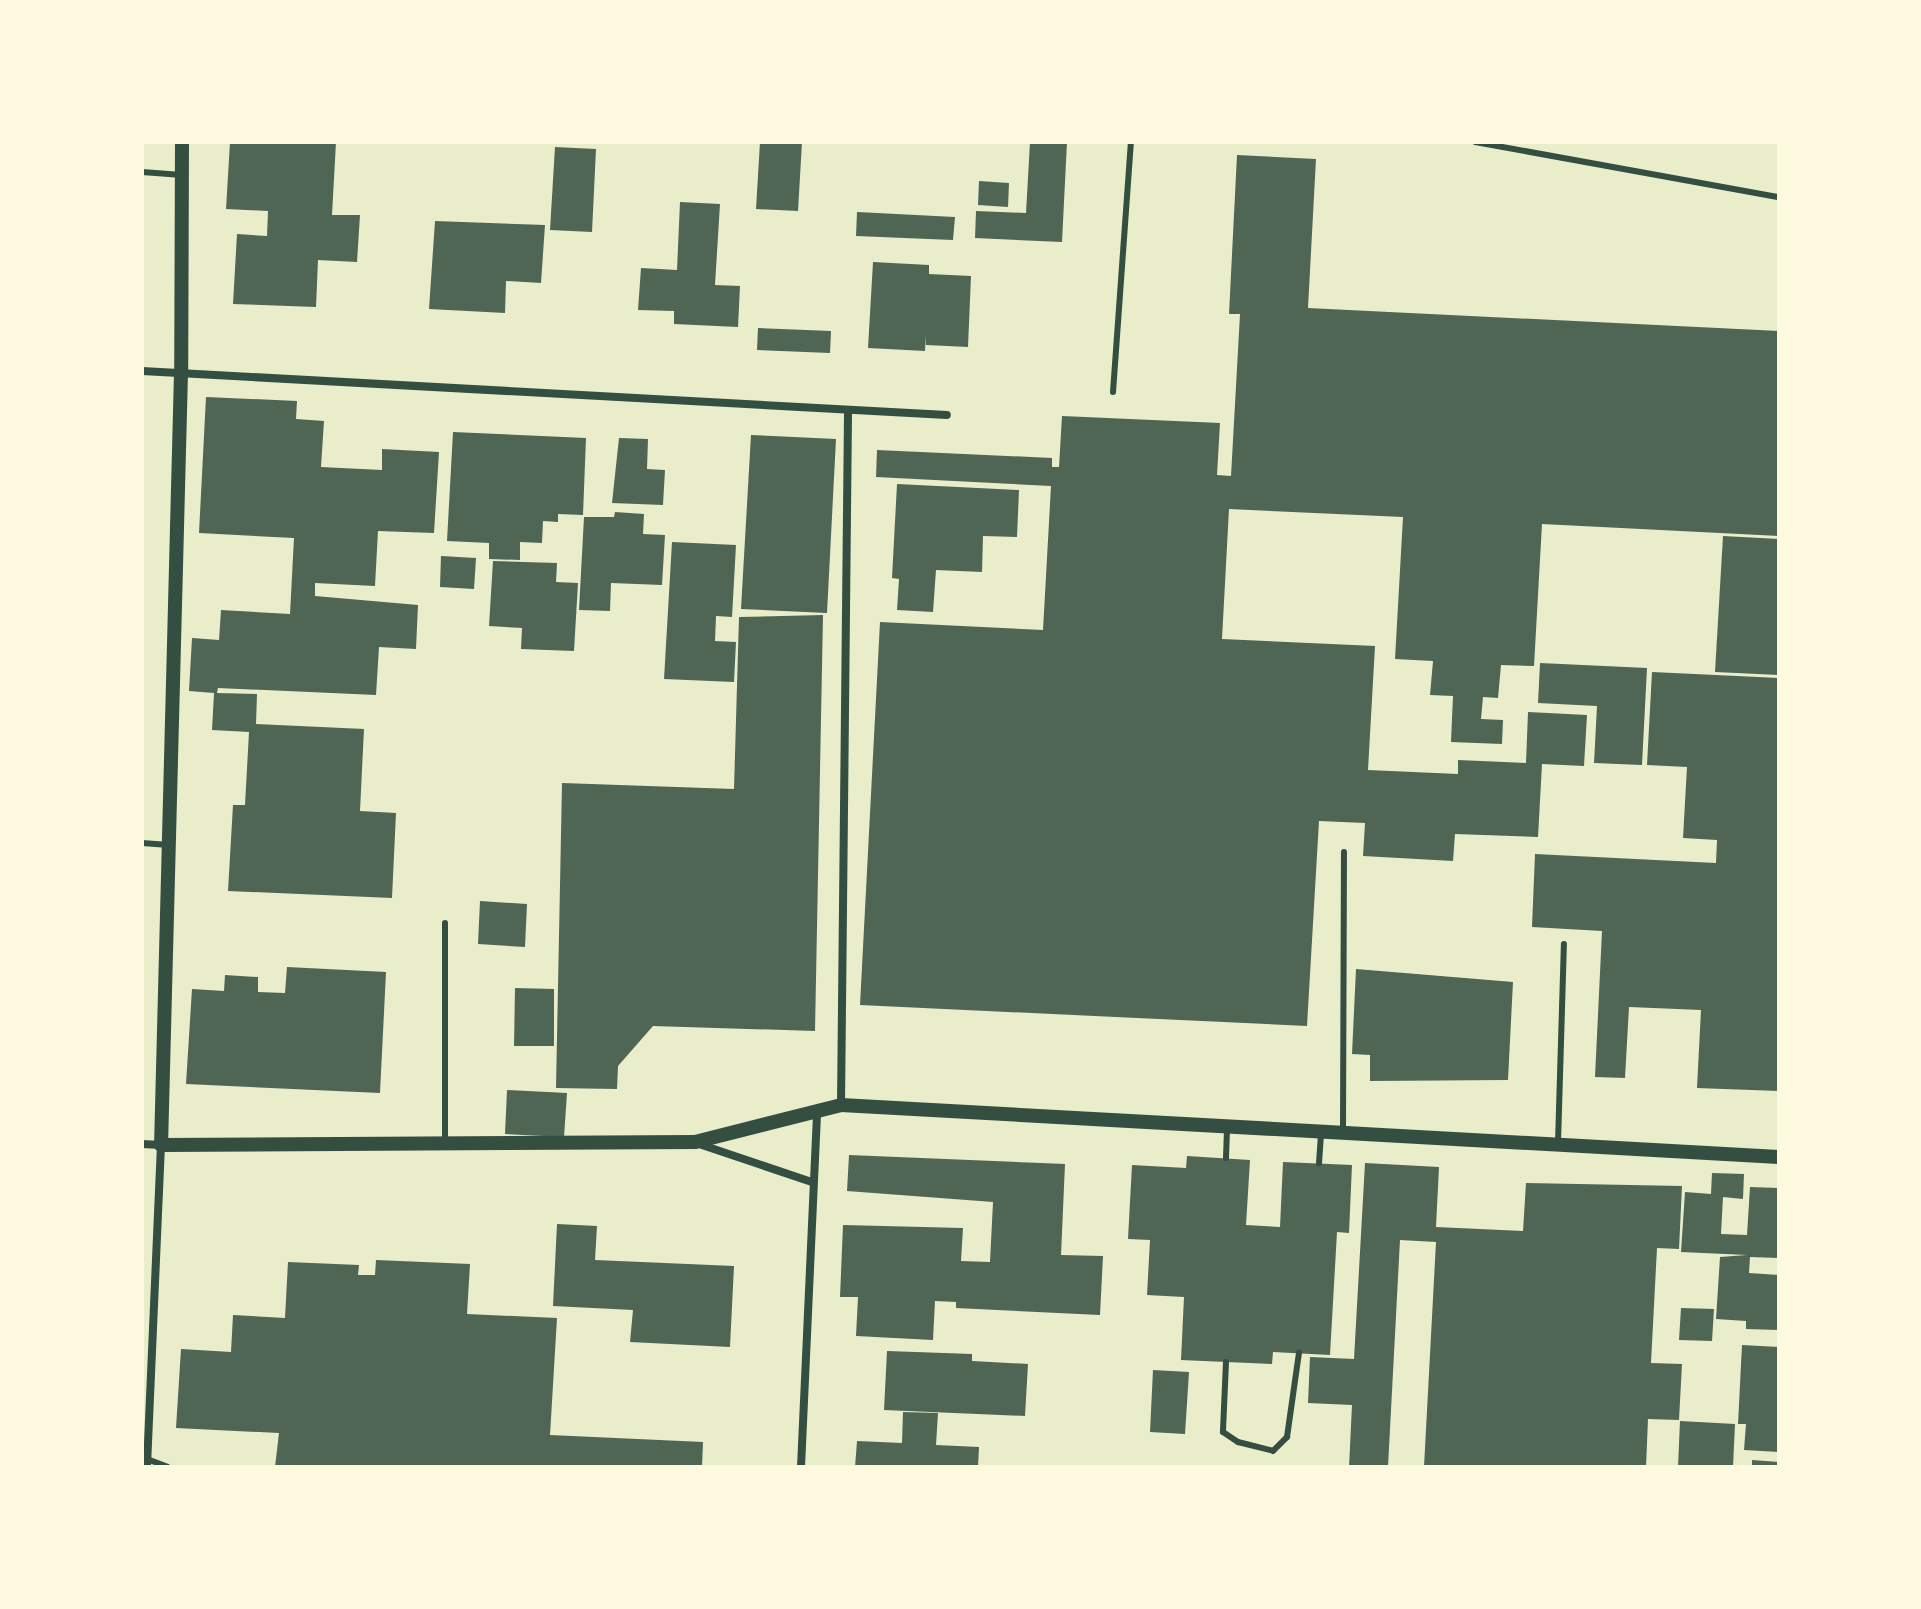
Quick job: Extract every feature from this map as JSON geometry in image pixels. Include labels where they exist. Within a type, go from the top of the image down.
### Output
[{"type":"street","points":[[147,1463],[161,1145],[169,845],[181,373],[182,142]]},
{"type":"street","points":[[142,371],[947,415]]},
{"type":"street","points":[[841,1105],[848,410]]},
{"type":"street","points":[[142,1144],[695,1142],[841,1105],[1343,1130],[1779,1157]]},
{"type":"street","points":[[801,1467],[817,1110]]},
{"type":"street","points":[[695,1142],[812,1182]]},
{"type":"lane","points":[[1113,392],[1131,142]]},
{"type":"lane","points":[[1475,142],[1779,197]]},
{"type":"lane","points":[[142,172],[182,175]]},
{"type":"lane","points":[[142,843],[169,845]]},
{"type":"lane","points":[[1343,1130],[1344,852]]},
{"type":"lane","points":[[445,923],[445,1143]]},
{"type":"lane","points":[[1558,1143],[1564,944]]},
{"type":"lane","points":[[1226,1158],[1227,1124]]},
{"type":"lane","points":[[1319,1163],[1321,1129]]},
{"type":"lane","points":[[1226,1362],[1223,1432],[1238,1442],[1273,1451],[1287,1437],[1299,1353]]},
{"type":"lane","points":[[147,1463],[168,1467]]},
{"type":"building","points":[[230,142],[336,142],[332,215],[360,215],[357,262],[318,260],[316,307],[233,304],[237,234],[267,236],[268,211],[226,209]]},
{"type":"building","points":[[760,142],[802,142],[798,211],[756,209]]},
{"type":"building","points":[[1030,142],[1067,142],[1062,242],[975,238],[976,211],[1026,213]]},
{"type":"building","points":[[555,147],[596,149],[592,232],[550,230]]},
{"type":"building","points":[[1237,155],[1316,159],[1308,308],[1779,331],[1779,536],[1542,524],[1534,666],[1501,665],[1498,698],[1483,697],[1481,719],[1503,720],[1502,744],[1451,742],[1453,696],[1430,695],[1433,661],[1395,659],[1403,517],[1229,509],[1222,639],[1375,646],[1368,770],[1458,774],[1458,760],[1526,763],[1528,712],[1587,715],[1584,766],[1542,764],[1538,837],[1455,834],[1453,861],[1363,856],[1365,823],[1319,821],[1307,1026],[860,1005],[880,622],[1043,630],[1051,486],[876,477],[877,450],[1052,458],[1052,467],[1059,467],[1062,416],[1220,423],[1217,475],[1231,476],[1240,314],[1229,314]]},
{"type":"building","points":[[979,181],[1009,183],[1008,207],[978,205]]},
{"type":"building","points":[[680,202],[720,204],[715,285],[740,286],[738,327],[674,324],[674,311],[638,310],[641,268],[677,270]]},
{"type":"building","points":[[857,212],[955,217],[953,240],[856,236]]},
{"type":"building","points":[[435,221],[545,225],[541,283],[506,281],[505,313],[429,309]]},
{"type":"building","points":[[873,262],[929,265],[929,274],[971,276],[968,347],[926,345],[926,335],[925,351],[868,348]]},
{"type":"building","points":[[758,328],[831,331],[830,353],[757,350]]},
{"type":"building","points":[[206,397],[297,401],[296,419],[324,421],[321,467],[382,470],[382,449],[439,452],[434,533],[378,531],[375,586],[315,583],[315,596],[418,605],[416,649],[379,647],[376,695],[218,688],[217,693],[257,694],[256,724],[364,729],[360,811],[396,813],[392,898],[228,891],[233,805],[245,805],[249,732],[212,730],[214,693],[189,691],[192,638],[219,640],[221,610],[290,614],[294,538],[199,533]]},
{"type":"building","points":[[453,432],[586,438],[583,515],[558,514],[558,522],[543,521],[542,543],[520,542],[520,560],[489,559],[489,543],[447,541]]},
{"type":"building","points":[[751,435],[836,439],[827,613],[741,609]]},
{"type":"building","points":[[619,438],[648,439],[647,469],[665,470],[663,505],[612,503]]},
{"type":"building","points":[[897,484],[1019,490],[1017,537],[983,536],[982,572],[936,570],[933,612],[897,610],[899,579],[892,578]]},
{"type":"building","points":[[615,512],[644,514],[643,534],[665,535],[662,585],[611,583],[610,611],[579,610],[584,517],[614,517]]},
{"type":"building","points":[[1723,536],[1779,539],[1779,675],[1715,672]]},
{"type":"building","points":[[672,542],[736,545],[732,617],[716,616],[715,641],[736,642],[734,682],[664,679]]},
{"type":"building","points":[[441,556],[476,558],[474,589],[440,587]]},
{"type":"building","points":[[493,561],[557,563],[556,582],[578,583],[574,651],[521,649],[522,628],[489,626]]},
{"type":"building","points":[[823,615],[815,1031],[653,1026],[618,1066],[617,1089],[556,1088],[562,783],[734,789],[739,617]]},
{"type":"building","points":[[1540,663],[1647,668],[1642,765],[1594,763],[1597,706],[1538,703]]},
{"type":"building","points":[[1652,672],[1779,678],[1779,1091],[1697,1088],[1701,1010],[1629,1007],[1625,1078],[1595,1077],[1602,931],[1532,927],[1535,854],[1716,863],[1717,840],[1683,838],[1687,767],[1647,765]]},
{"type":"building","points":[[480,901],[527,904],[525,947],[478,944]]},
{"type":"building","points":[[287,967],[386,972],[380,1093],[186,1084],[192,989],[224,991],[225,975],[258,977],[258,992],[285,993]]},
{"type":"building","points":[[1356,969],[1513,982],[1508,1080],[1370,1081],[1370,1055],[1352,1054]]},
{"type":"building","points":[[515,988],[554,989],[554,1046],[514,1046]]},
{"type":"building","points":[[507,1090],[567,1093],[564,1137],[505,1134]]},
{"type":"building","points":[[849,1155],[1065,1164],[1061,1255],[1103,1256],[1100,1315],[956,1308],[956,1302],[935,1301],[933,1340],[856,1336],[858,1297],[840,1297],[843,1225],[963,1228],[961,1261],[990,1262],[993,1202],[847,1191]]},
{"type":"building","points":[[1187,1156],[1250,1160],[1246,1225],[1280,1227],[1283,1162],[1352,1165],[1349,1233],[1337,1232],[1330,1355],[1273,1352],[1272,1364],[1181,1360],[1184,1297],[1147,1295],[1150,1240],[1128,1239],[1132,1165],[1186,1168]]},
{"type":"building","points":[[1365,1163],[1439,1167],[1436,1227],[1523,1231],[1526,1183],[1682,1186],[1679,1249],[1657,1248],[1651,1363],[1682,1364],[1679,1420],[1648,1419],[1646,1467],[1424,1467],[1436,1242],[1400,1240],[1388,1467],[1349,1467],[1352,1405],[1308,1403],[1310,1357],[1354,1359]]},
{"type":"building","points":[[1712,1173],[1744,1174],[1743,1199],[1723,1197],[1721,1234],[1747,1235],[1750,1187],[1779,1188],[1779,1258],[1750,1257],[1749,1273],[1779,1275],[1778,1330],[1746,1329],[1746,1321],[1716,1319],[1720,1257],[1747,1255],[1681,1252],[1685,1192],[1711,1194]]},
{"type":"building","points":[[557,1224],[597,1226],[595,1260],[734,1266],[730,1347],[630,1342],[633,1310],[553,1306]]},
{"type":"building","points":[[376,1260],[470,1264],[467,1314],[557,1318],[550,1435],[703,1442],[702,1467],[275,1467],[279,1433],[176,1428],[181,1349],[231,1352],[233,1315],[285,1318],[288,1262],[359,1265],[358,1275],[375,1275]]},
{"type":"building","points":[[1681,1308],[1714,1309],[1712,1341],[1679,1340]]},
{"type":"building","points":[[1742,1345],[1779,1347],[1779,1452],[1744,1450],[1746,1424],[1738,1424]]},
{"type":"building","points":[[887,1351],[972,1354],[972,1361],[1028,1364],[1025,1416],[884,1410]]},
{"type":"building","points":[[1153,1370],[1189,1372],[1185,1434],[1150,1432]]},
{"type":"building","points":[[903,1412],[938,1413],[936,1445],[979,1447],[978,1467],[855,1467],[857,1441],[902,1443]]},
{"type":"building","points":[[1680,1421],[1735,1424],[1733,1467],[1678,1467]]},
{"type":"building","points":[[1752,1460],[1779,1462],[1779,1467],[1752,1467]]}]
